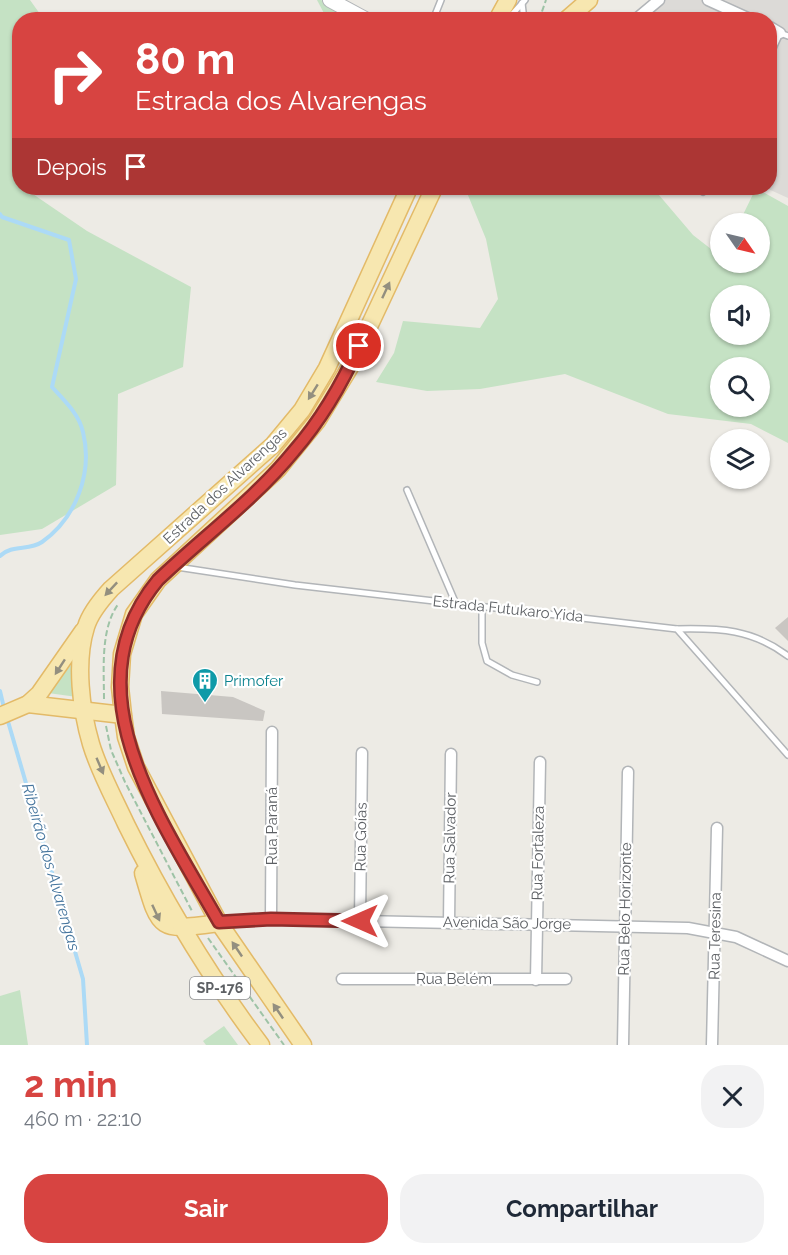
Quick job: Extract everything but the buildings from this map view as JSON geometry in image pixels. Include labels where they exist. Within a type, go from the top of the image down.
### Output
[{"type":"main road","points":[[575,12],[589,0]]},
{"type":"main road","points":[[506,12],[519,1]]},
{"type":"main road","name":"Estrada dos Alvarengas","points":[[261,1045],[198,954],[191,926],[134,840],[89,736],[84,710],[82,656],[86,625],[103,597],[118,582],[273,445],[302,410],[327,368],[406,195]]},
{"type":"main road","name":"Estrada dos Alvarengas","points":[[303,1045],[219,922],[136,767],[126,737],[120,666],[131,621],[144,597],[172,566],[278,469],[317,421],[350,367],[431,195]]},
{"type":"main road","points":[[0,716],[22,706],[53,676],[86,625]]},
{"type":"main road","points":[[22,706],[51,705],[123,715]]},
{"type":"main road","points":[[51,705],[74,720],[89,736]]},
{"type":"main road","points":[[191,926],[219,922]]},
{"type":"street","points":[[330,0],[352,12]]},
{"type":"street","points":[[645,12],[659,0]]},
{"type":"street","points":[[708,0],[734,12]]},
{"type":"street","name":"Rua Paraná","points":[[271,919],[272,732]]},
{"type":"street","name":"Rua Goías","points":[[360,921],[362,753]]},
{"type":"street","name":"Rua Salvador","points":[[449,923],[451,754]]},
{"type":"street","name":"Rua Fortaleza","points":[[536,980],[540,762]]},
{"type":"street","name":"Rua Belo Horizonte","points":[[623,1045],[628,772]]},
{"type":"street","name":"Rua Teresina","points":[[712,1045],[717,828]]},
{"type":"street","name":"Avenida São Jorge","points":[[219,922],[271,919],[537,923],[624,925],[715,931],[736,937],[788,961]]},
{"type":"street","name":"Rua Belém","points":[[342,979],[566,979]]},
{"type":"lane","points":[[407,490],[456,604]]},
{"type":"lane","name":"Estrada Futukaro Yida","points":[[172,566],[295,585],[456,604],[677,629],[747,633],[774,645],[788,656]]},
{"type":"lane","points":[[482,606],[482,643],[487,661],[512,675],[537,682]]},
{"type":"lane","points":[[677,629],[788,755]]},
{"type":"path","points":[[120,602],[110,620],[106,642],[104,712],[111,750],[191,926],[214,947],[284,1045]]},
{"type":"path","points":[[198,954],[230,940]]},
{"type":"shaded area","points":[[662,0],[788,0],[788,198],[777,193],[777,12],[651,12]]},
{"type":"green space","points":[[0,0],[30,0],[39,12],[12,12],[12,195],[34,195],[87,231],[191,287],[183,367],[118,394],[116,485],[42,529],[0,535]]},
{"type":"green space","points":[[317,0],[343,12],[323,12]]},
{"type":"green space","points":[[468,195],[659,195],[693,235],[710,248],[710,273],[770,273],[770,213],[744,213],[753,195],[768,195],[788,206],[788,443],[770,434],[770,429],[761,429],[751,424],[668,414],[565,374],[480,389],[427,391],[376,382],[394,353],[403,321],[480,328],[498,299],[486,239]]},
{"type":"green space","points":[[75,660],[77,697],[48,693]]},
{"type":"green space","points":[[20,990],[28,1045],[0,1045],[0,996]]},
{"type":"green space","points":[[224,1026],[238,1045],[206,1045],[203,1041]]},
{"type":"waterway","name":"Ribeirão dos Alvarengas","points":[[0,214],[2,217],[69,240],[76,279],[52,387],[78,419],[86,448],[86,463],[79,493],[64,520],[54,532],[37,545],[10,550],[0,556]]},
{"type":"waterway","name":"Ribeirão dos Alvarengas","points":[[0,691],[4,708]]},
{"type":"waterway","name":"Ribeirão dos Alvarengas","points":[[7,718],[83,979],[87,1045]]},
{"type":"place","name":"Primofer","points":[[205,704]]},
{"type":"route","points":[[359,346],[333,396],[294,451],[266,482],[158,580],[144,597],[134,614],[128,631],[120,666],[120,687],[126,737],[136,767],[219,922],[271,919],[360,921]]}]
